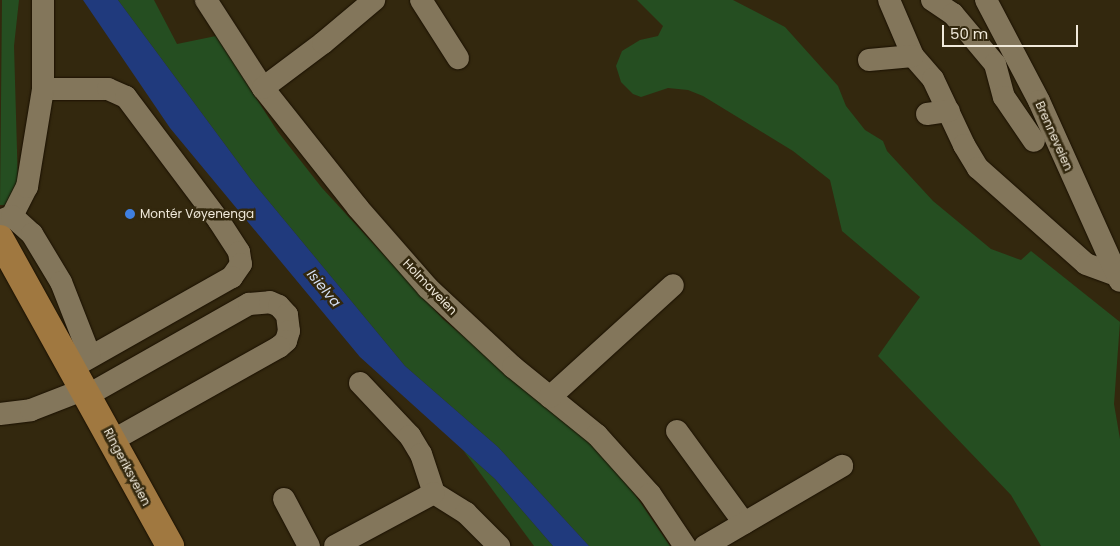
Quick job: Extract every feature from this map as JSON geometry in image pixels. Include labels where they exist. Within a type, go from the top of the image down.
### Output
[{"type":"main road","name":"Ringeriksveien","points":[[4,225],[84,377],[113,440],[170,546]]},
{"type":"street","points":[[4,225],[27,187],[43,90],[43,0]]},
{"type":"street","name":"Holmaveien","points":[[206,0],[263,88],[358,208],[428,288],[550,397],[598,435],[644,486],[685,546]]},
{"type":"street","points":[[263,88],[323,44],[374,0]]},
{"type":"street","points":[[421,0],[458,58]]},
{"type":"street","name":"Brenneveien","points":[[889,0],[913,56],[933,79],[938,113],[964,146],[978,168],[1086,264],[1118,278]]},
{"type":"street","points":[[932,0],[953,14],[996,64],[1004,97],[1034,141]]},
{"type":"street","name":"Brenneveien","points":[[986,0],[1039,101],[1118,278]]},
{"type":"street","points":[[869,60],[913,56]]},
{"type":"street","points":[[0,414],[31,410],[84,377],[232,277],[241,264],[239,252],[126,97],[108,90],[43,90]]},
{"type":"street","points":[[550,397],[672,285]]},
{"type":"street","points":[[84,377],[249,304],[270,302],[279,306],[286,315],[289,331],[286,341],[279,347],[113,440]]},
{"type":"street","points":[[360,383],[410,436],[421,454],[434,493],[466,513],[499,546]]},
{"type":"street","points":[[677,431],[744,524]]},
{"type":"street","points":[[705,546],[842,466]]},
{"type":"street","points":[[335,546],[434,493]]},
{"type":"street","points":[[284,499],[309,546]]},
{"type":"green space","points":[[2,0],[19,0],[14,46],[18,185],[7,205],[0,205]]},
{"type":"green space","points":[[118,0],[154,0],[177,44],[216,36],[278,132],[322,188],[443,319],[595,446],[636,496],[670,546],[589,546],[498,447],[405,366],[252,181]]},
{"type":"green space","points":[[637,0],[733,0],[785,27],[838,86],[846,106],[865,130],[883,141],[887,151],[933,201],[991,249],[1021,260],[1031,251],[1120,322],[1114,404],[1120,439],[1120,546],[1041,546],[1011,495],[878,356],[920,297],[842,231],[830,180],[793,151],[703,96],[688,90],[668,88],[641,97],[633,94],[621,82],[616,66],[622,51],[640,40],[658,36],[663,26]]},
{"type":"green space","points":[[463,450],[495,479],[553,546],[534,546]]},
{"type":"water","name":"Isielva","points":[[83,0],[118,0],[252,181],[405,366],[498,447],[589,546],[553,546],[495,479],[360,357],[170,128]]},
{"type":"place","name":"Montér Vøyenenga","points":[[130,214]]}]
